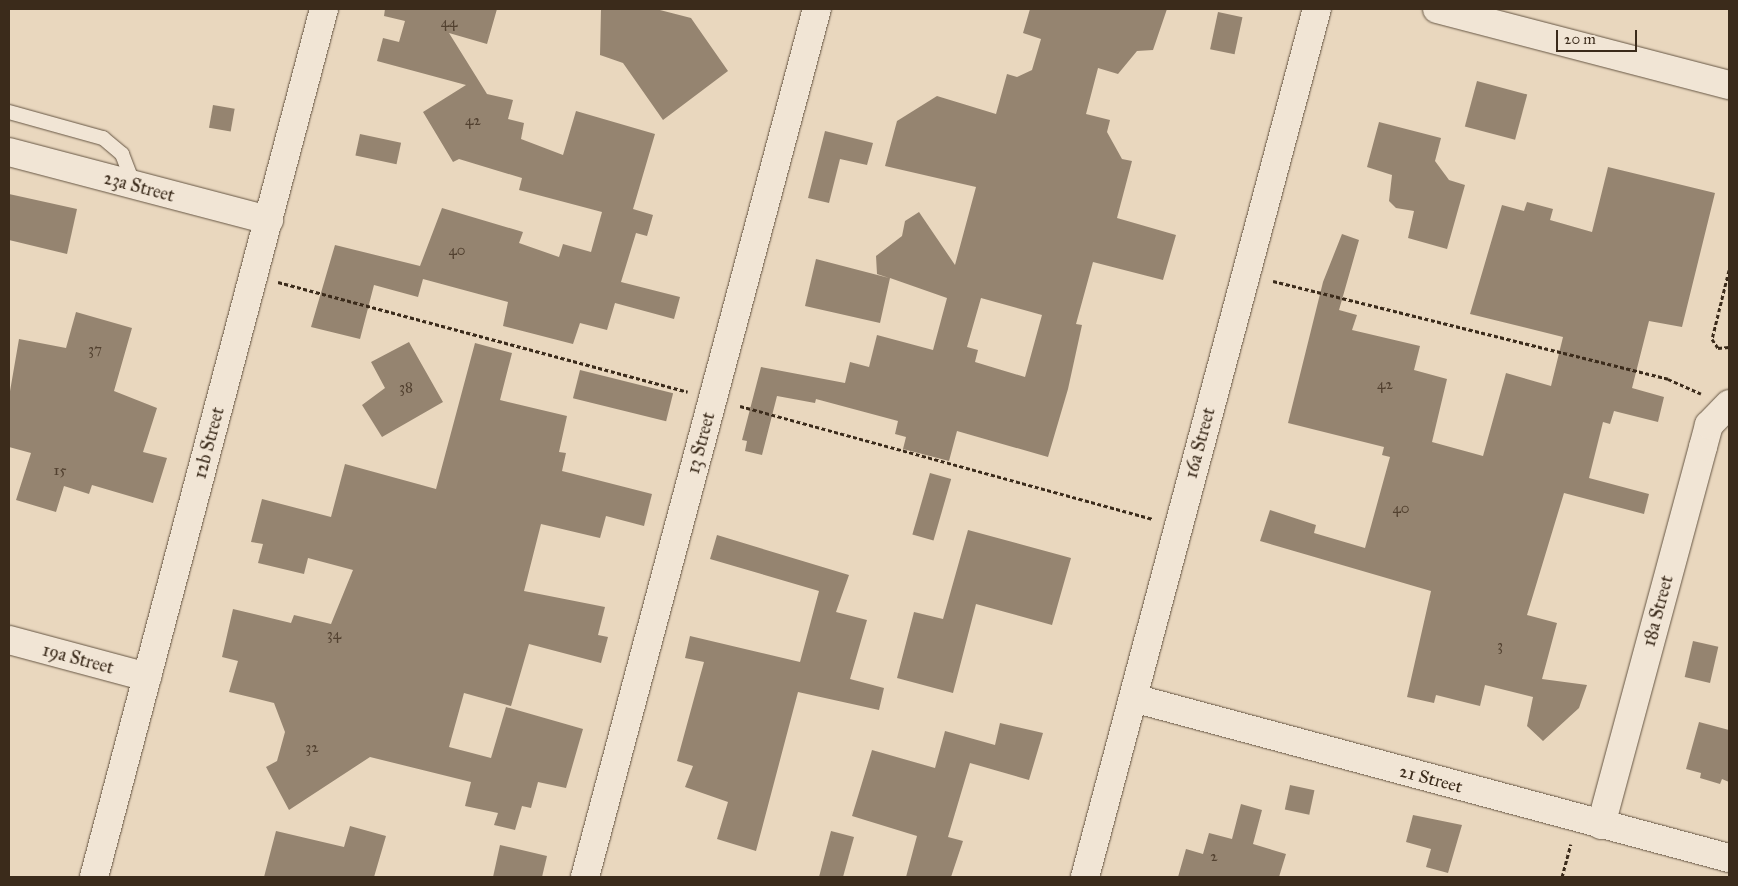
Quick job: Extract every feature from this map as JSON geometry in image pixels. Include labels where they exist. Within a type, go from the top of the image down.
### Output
[{"type":"street","name":"12b Street","points":[[94,877],[324,9]]},
{"type":"street","name":"13 Street","points":[[585,877],[816,9]]},
{"type":"street","name":"16a Street","points":[[1085,877],[1317,9]]},
{"type":"street","points":[[1437,9],[1729,85]]},
{"type":"street","name":"23a Street","points":[[9,152],[268,220]]},
{"type":"street","name":"18a Street","points":[[1589,821],[1709,425],[1726,406]]},
{"type":"street","name":"19a Street","points":[[9,640],[147,677]]},
{"type":"street","name":"21 Street","points":[[1133,698],[1729,858]]},
{"type":"lane","points":[[9,112],[103,138],[122,154],[134,186]]},
{"type":"path","points":[[1729,270],[1712,339],[1718,348],[1729,348]]},
{"type":"path","points":[[1246,274],[1668,379],[1726,406]]},
{"type":"path","points":[[1562,877],[1589,821]]},
{"type":"building","points":[[385,9],[497,9],[487,44],[449,33],[487,94],[513,100],[508,119],[524,123],[521,139],[563,155],[576,111],[655,134],[633,209],[653,215],[647,236],[636,233],[621,282],[680,297],[674,319],[615,303],[607,330],[580,323],[573,344],[503,326],[508,302],[423,279],[418,297],[374,285],[360,339],[311,327],[335,245],[420,266],[442,208],[523,232],[519,243],[559,257],[563,244],[591,252],[602,212],[519,190],[522,178],[459,159],[453,162],[423,112],[466,85],[377,61],[383,38],[399,42],[405,21],[384,16]]},
{"type":"building","points":[[601,9],[656,9],[691,18],[728,71],[663,120],[623,63],[600,55]]},
{"type":"building","points":[[1030,9],[1167,9],[1153,50],[1137,51],[1118,74],[1098,68],[1086,114],[1110,120],[1107,132],[1122,159],[1132,161],[1117,218],[1176,235],[1163,280],[1093,262],[1076,324],[1082,325],[1068,389],[1048,457],[957,431],[949,461],[903,449],[906,437],[895,434],[898,421],[816,399],[815,403],[777,396],[762,455],[745,451],[747,441],[742,440],[761,367],[845,383],[850,362],[869,367],[877,335],[933,350],[947,298],[890,278],[880,323],[805,306],[816,259],[889,278],[877,274],[876,256],[902,236],[905,221],[919,212],[955,265],[976,187],[885,166],[897,121],[937,96],[996,114],[1007,74],[1017,77],[1032,70],[1041,39],[1023,33]],"holes":[[[981,298],[1042,315],[1025,377],[975,362],[978,350],[967,347]]]},
{"type":"building","points":[[1218,12],[1242,17],[1235,54],[1210,49]]},
{"type":"building","points":[[1477,81],[1527,94],[1515,140],[1465,126]]},
{"type":"building","points":[[213,105],[235,109],[231,131],[209,128]]},
{"type":"building","points":[[1379,122],[1441,138],[1435,161],[1449,180],[1465,185],[1447,249],[1408,238],[1414,211],[1396,208],[1389,201],[1392,175],[1367,167]]},
{"type":"building","points":[[825,131],[873,143],[867,165],[840,159],[829,203],[808,198]]},
{"type":"building","points":[[360,134],[401,143],[397,164],[355,156]]},
{"type":"building","points":[[1608,167],[1715,193],[1682,327],[1649,321],[1632,388],[1664,397],[1658,422],[1614,411],[1610,424],[1603,422],[1589,478],[1649,494],[1644,514],[1564,493],[1527,615],[1557,623],[1542,679],[1587,685],[1579,708],[1543,741],[1527,726],[1533,697],[1485,685],[1480,706],[1436,695],[1434,703],[1407,697],[1431,591],[1260,541],[1270,510],[1316,525],[1314,533],[1365,548],[1390,457],[1382,455],[1384,447],[1288,423],[1323,282],[1342,234],[1359,240],[1339,310],[1357,315],[1352,330],[1420,346],[1414,370],[1447,379],[1432,442],[1483,456],[1506,373],[1551,386],[1563,337],[1470,314],[1502,205],[1524,211],[1527,202],[1553,209],[1550,220],[1592,232]]},
{"type":"building","points":[[9,194],[77,209],[67,254],[9,240]]},
{"type":"building","points":[[76,312],[132,328],[114,391],[157,408],[143,452],[167,458],[153,503],[92,485],[89,494],[64,486],[56,512],[16,500],[31,453],[9,447],[9,397],[19,339],[66,348]]},
{"type":"building","points":[[409,342],[443,402],[382,437],[362,405],[385,388],[371,362]]},
{"type":"building","points":[[475,343],[512,353],[500,400],[567,416],[559,452],[566,453],[562,471],[652,494],[644,526],[606,516],[600,538],[541,524],[524,591],[605,607],[598,635],[608,637],[601,663],[529,644],[511,706],[464,693],[449,747],[491,758],[506,707],[583,729],[566,788],[538,782],[531,808],[522,806],[515,830],[494,825],[498,813],[465,806],[471,782],[370,757],[289,810],[266,767],[277,761],[285,732],[274,703],[229,692],[238,661],[222,657],[233,609],[291,623],[294,615],[331,624],[353,570],[308,558],[304,574],[258,563],[263,544],[251,542],[262,499],[331,517],[345,464],[436,489]]},
{"type":"building","points":[[580,370],[673,393],[666,421],[573,398]]},
{"type":"building","points":[[930,473],[951,479],[934,541],[912,535]]},
{"type":"building","points":[[968,530],[1071,558],[1052,625],[976,604],[953,693],[897,678],[914,612],[943,619]]},
{"type":"building","points":[[717,535],[849,575],[836,612],[867,620],[850,679],[884,688],[879,710],[798,692],[756,851],[717,839],[728,802],[685,787],[693,766],[677,761],[704,662],[685,658],[690,636],[800,662],[819,591],[710,559]]},
{"type":"building","points":[[1693,641],[1718,647],[1710,683],[1685,677]]},
{"type":"building","points":[[1699,722],[1729,730],[1729,782],[1722,779],[1720,784],[1700,778],[1701,773],[1686,769]]},
{"type":"building","points":[[1000,723],[1043,733],[1029,780],[970,763],[948,837],[963,841],[951,877],[906,877],[917,836],[852,816],[872,750],[935,768],[945,731],[995,745]]},
{"type":"building","points":[[1290,785],[1314,790],[1309,815],[1285,809]]},
{"type":"building","points":[[1241,804],[1262,810],[1253,844],[1286,854],[1279,877],[1178,877],[1186,849],[1203,854],[1209,833],[1232,839]]},
{"type":"building","points":[[1413,815],[1462,825],[1448,873],[1426,867],[1431,849],[1406,842]]},
{"type":"building","points":[[350,826],[386,836],[374,877],[264,877],[276,831],[344,847]]},
{"type":"building","points":[[831,831],[854,837],[843,877],[819,877]]},
{"type":"building","points":[[500,845],[547,856],[542,877],[493,877]]}]
